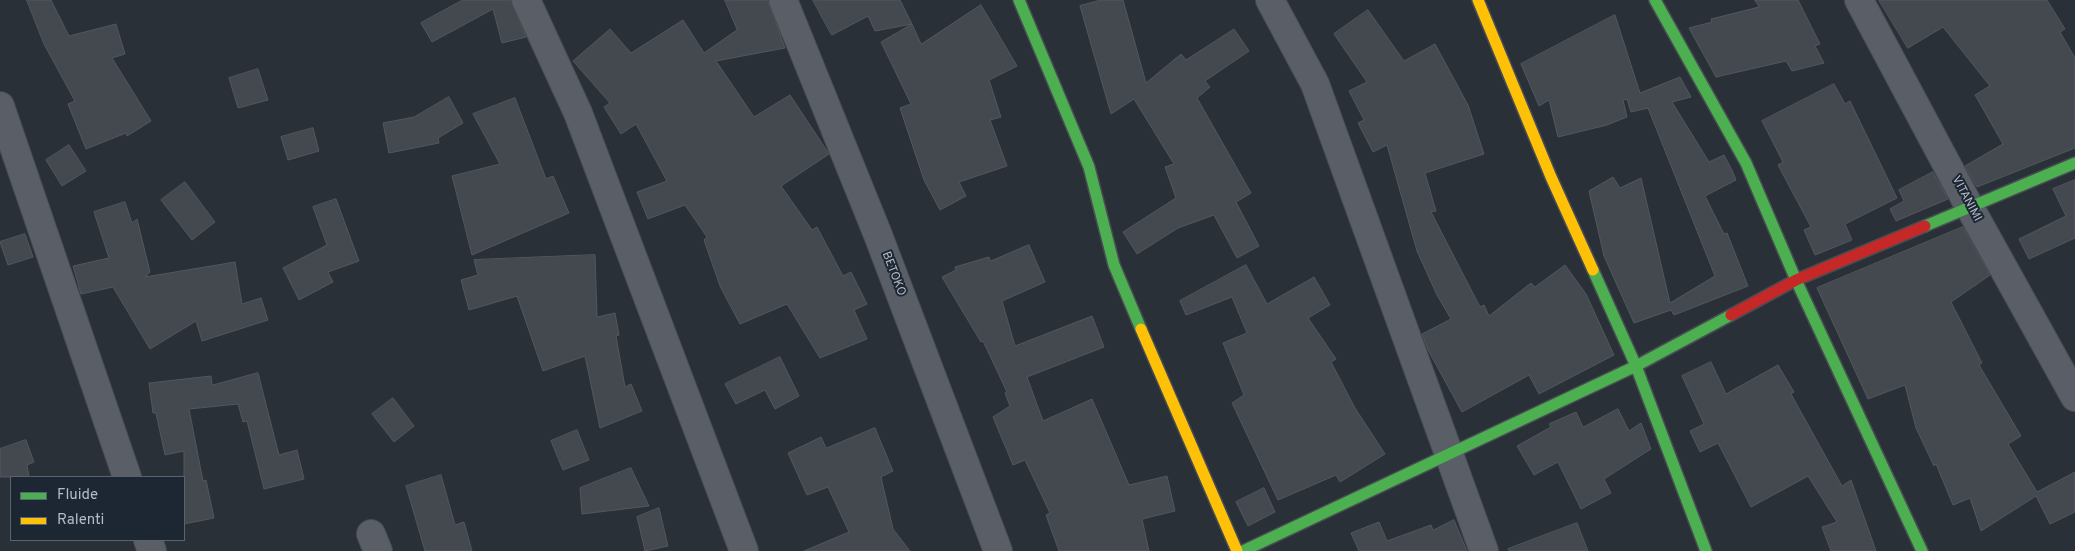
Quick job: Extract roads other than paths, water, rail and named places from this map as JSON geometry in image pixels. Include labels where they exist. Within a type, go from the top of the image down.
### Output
[{"type":"street","points":[[526,0],[578,113],[744,551]]},
{"type":"street","name":"BETOKO","points":[[783,0],[878,236],[998,551]]},
{"type":"street","points":[[1019,0],[1089,166],[1114,265],[1237,551]]},
{"type":"street","points":[[1270,0],[1315,84],[1484,551]]},
{"type":"street","points":[[1478,0],[1551,177],[1636,366],[1706,551]]},
{"type":"street","points":[[1655,0],[1746,163],[1796,280],[1922,551]]},
{"type":"street","name":"VITANIMI","points":[[1860,0],[1969,206],[2075,397]]},
{"type":"street","points":[[0,106],[127,476]]},
{"type":"street","points":[[1243,551],[1636,366],[1796,280],[2075,163]]}]
